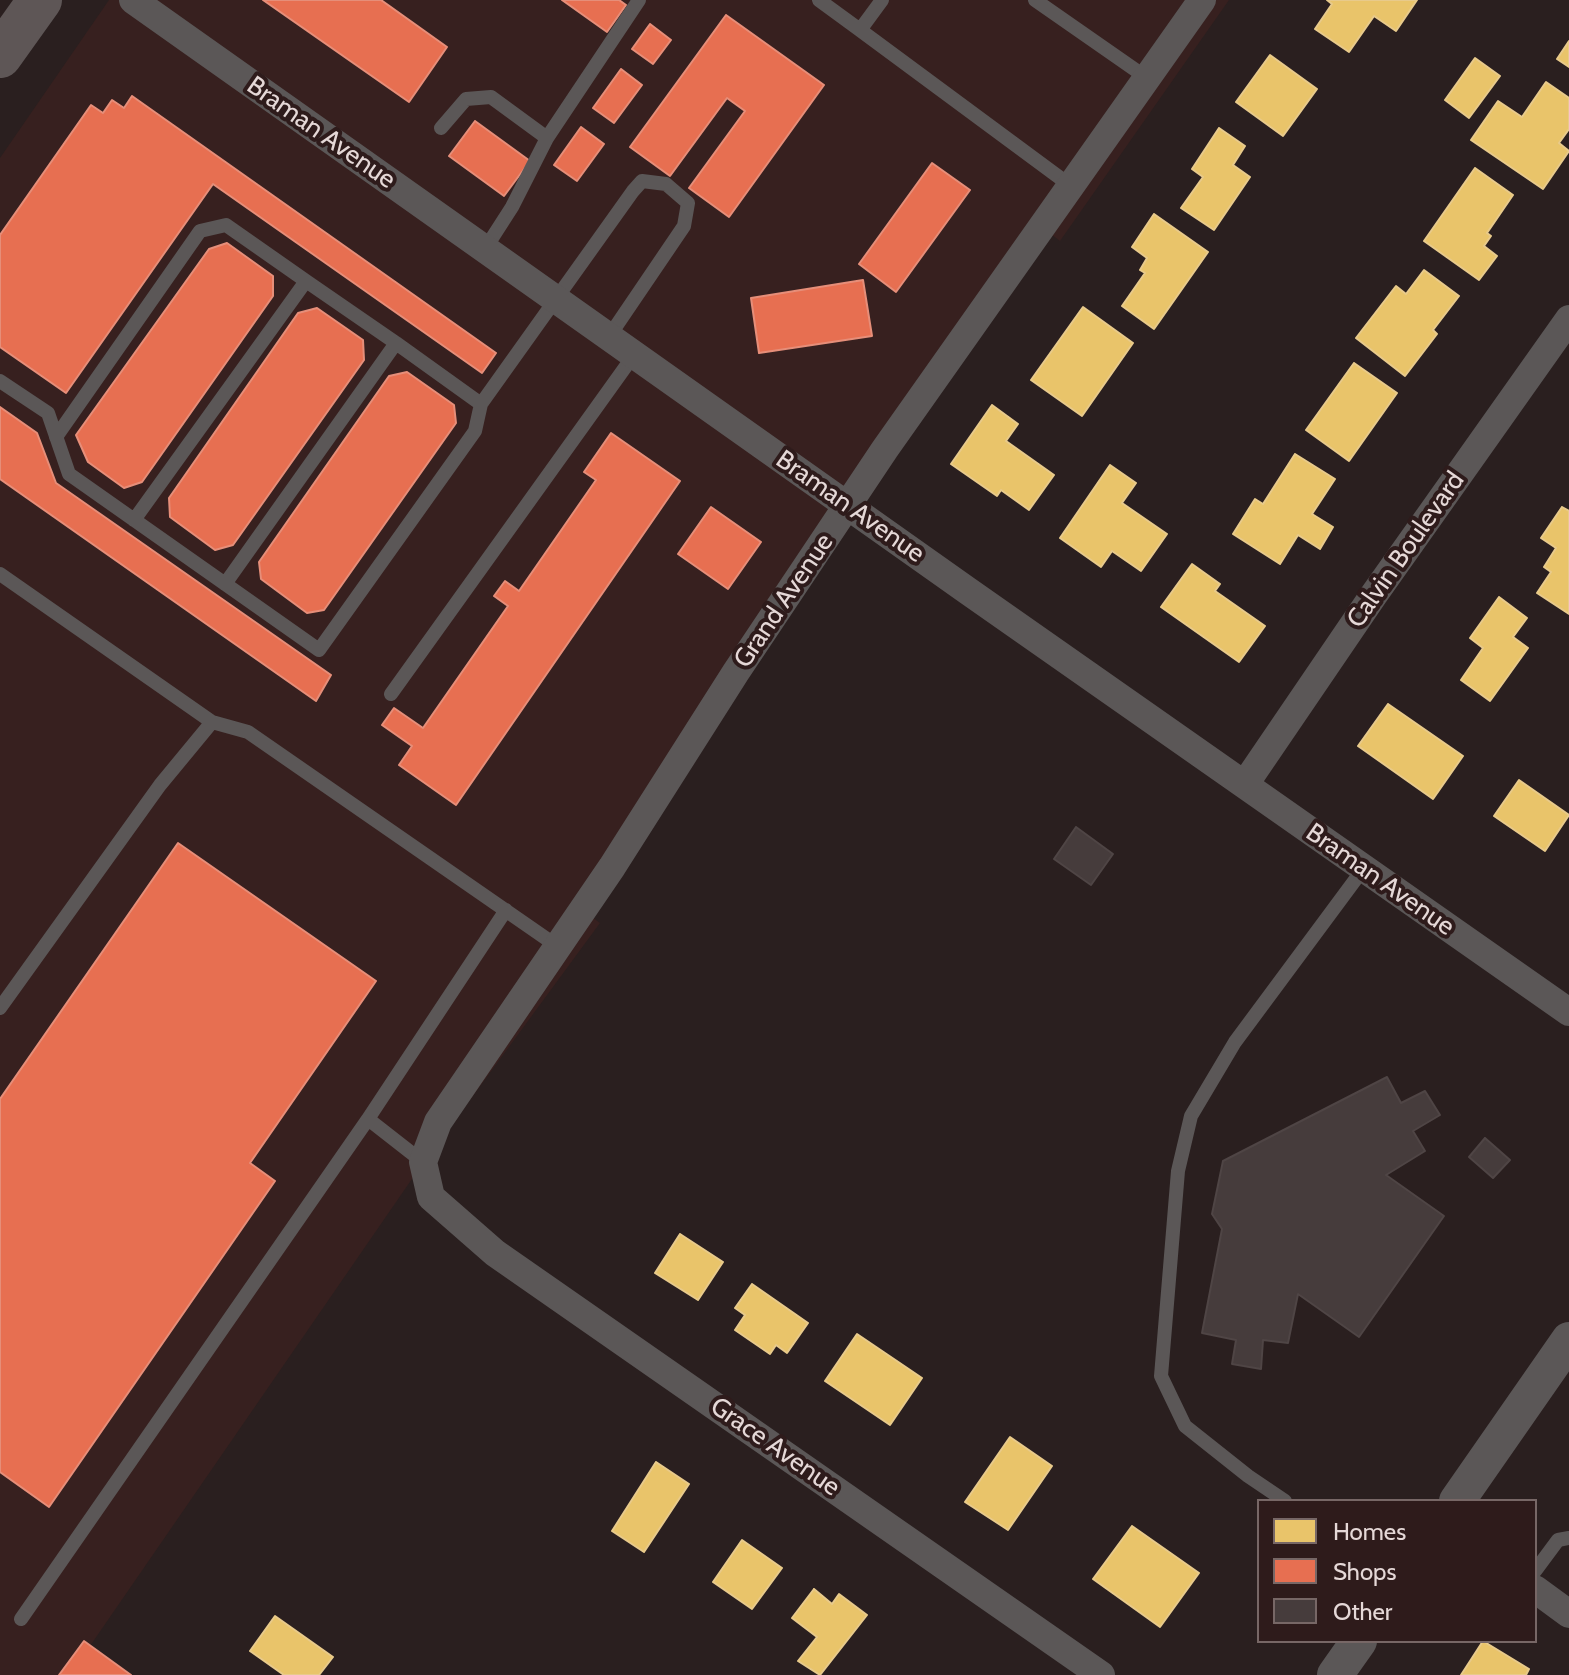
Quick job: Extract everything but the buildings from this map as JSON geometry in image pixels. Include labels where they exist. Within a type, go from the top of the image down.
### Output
[{"type":"main road","points":[[0,50],[17,0]]},
{"type":"main road","points":[[0,56],[40,0]]},
{"type":"street","name":"Braman Avenue","points":[[133,0],[608,338],[1569,1012]]},
{"type":"street","name":"Grand Avenue","points":[[423,1162],[438,1122],[885,449],[1202,0]]},
{"type":"street","name":"Calvin Boulevard","points":[[1245,784],[1373,596],[1569,319]]},
{"type":"street","name":"Grace Avenue","points":[[423,1162],[431,1197],[495,1253],[1101,1675]]},
{"type":"street","points":[[1458,1499],[1569,1340]]},
{"type":"street","points":[[1537,1590],[1569,1614]]},
{"type":"street","points":[[1335,1675],[1358,1643]]},
{"type":"lane","points":[[485,249],[512,207],[547,138],[639,0]]},
{"type":"lane","points":[[819,0],[1071,186]]},
{"type":"lane","points":[[860,30],[882,0]]},
{"type":"lane","points":[[1035,0],[1147,78]]},
{"type":"lane","points":[[441,128],[466,99],[491,97],[547,138]]},
{"type":"lane","points":[[0,381],[48,413],[69,474],[319,650],[475,431],[481,404],[642,181],[666,184],[688,203],[684,226],[608,338]]},
{"type":"lane","points":[[56,437],[200,231],[226,225],[481,404]]},
{"type":"lane","points":[[134,520],[306,281]]},
{"type":"lane","points":[[225,584],[396,343]]},
{"type":"lane","points":[[391,694],[634,355]]},
{"type":"lane","points":[[0,574],[212,722],[248,732],[557,946]]},
{"type":"lane","points":[[0,1008],[160,785],[212,722]]},
{"type":"lane","points":[[1282,1499],[1185,1426],[1161,1376],[1178,1171],[1191,1116],[1235,1042],[1364,868]]},
{"type":"lane","points":[[21,1619],[368,1119],[506,910]]},
{"type":"lane","points":[[368,1119],[423,1162]]},
{"type":"lane","points":[[1537,1568],[1558,1540],[1569,1538]]},
{"type":"shaded area","points":[[109,0],[1229,0],[1060,241],[1043,228],[577,906],[600,923],[414,1176],[70,1675],[0,1675],[0,158]]}]
